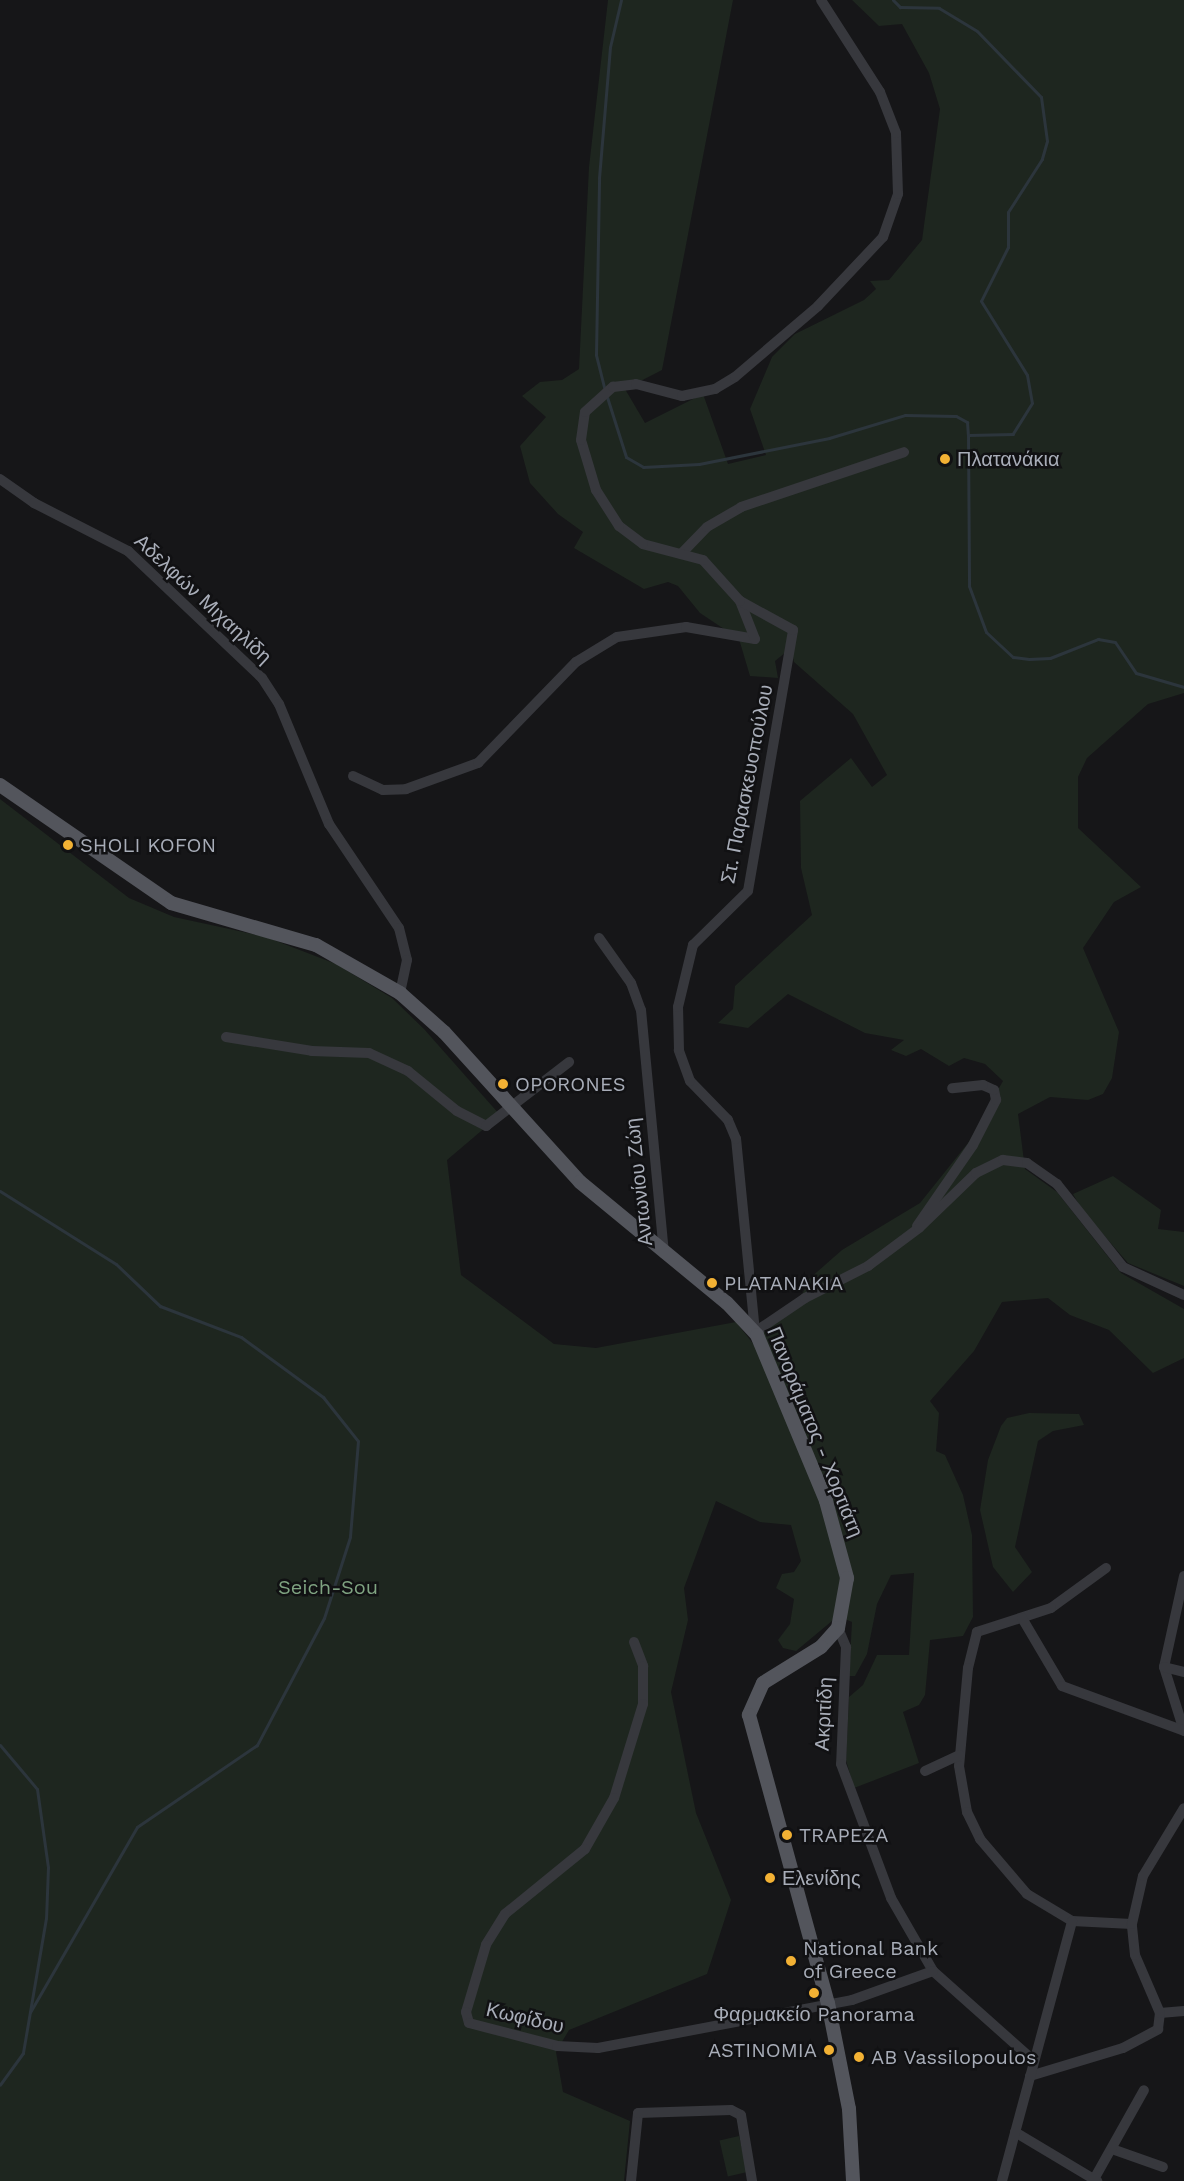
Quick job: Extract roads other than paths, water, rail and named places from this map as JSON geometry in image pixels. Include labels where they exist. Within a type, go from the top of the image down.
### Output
[{"type":"main road","name":"Πανοράματος - Χορτιάτη","points":[[0,785],[171,903],[316,945],[400,993],[513,1107],[580,1182],[755,1332],[839,1538],[848,1594],[838,1628]]},
{"type":"main road","points":[[838,1628],[821,1647],[763,1683],[749,1715],[828,2003],[849,2109],[853,2181]]},
{"type":"street","name":"Στ. Παρασκευοπούλου","points":[[755,1332],[736,1139],[728,1120],[690,1081],[680,1050],[678,1006],[693,945],[748,891],[794,639],[785,623],[740,601],[704,560],[643,544],[605,508],[589,471],[581,440],[593,401],[624,384],[682,396],[715,389],[735,376],[867,258],[894,210],[897,149],[888,111],[821,0]]},
{"type":"street","points":[[681,554],[707,527],[741,507],[904,452]]},
{"type":"street","name":"Αδελφών Μιχαηλίδη","points":[[0,478],[34,503],[128,551],[262,678],[279,704],[329,824],[399,928],[407,960],[400,993]]},
{"type":"street","points":[[353,776],[383,790],[405,789],[478,763],[576,662],[616,637],[686,627],[756,639],[740,601]]},
{"type":"street","name":"Αντωνίου Ζώη","points":[[599,938],[631,983],[641,1010],[664,1254]]},
{"type":"street","points":[[226,1036],[312,1051],[369,1053],[408,1071],[457,1111],[486,1126],[569,1062]]},
{"type":"street","points":[[912,1234],[973,1145],[996,1100],[994,1090],[984,1085],[952,1088]]},
{"type":"street","points":[[755,1332],[912,1234],[979,1170],[1017,1160],[1057,1184],[1123,1267],[1184,1295]]},
{"type":"street","points":[[1106,1568],[1063,1602],[1022,1618],[986,1626],[976,1634],[959,1755],[967,1812],[991,1855],[1027,1894],[1072,1921],[1132,1924]]},
{"type":"street","points":[[1184,1576],[1164,1666],[1184,1731]]},
{"type":"street","points":[[1022,1618],[1062,1686],[1184,1731]]},
{"type":"street","name":"Ακριτίδη","points":[[838,1628],[846,1647],[839,1736],[843,1772],[891,1898],[933,1971],[1034,2061]]},
{"type":"street","name":"Κωφίδου","points":[[634,1642],[643,1666],[643,1704],[614,1798],[585,1849],[505,1914],[486,1945],[466,2019],[557,2046],[598,2048],[828,2003],[933,1971]]},
{"type":"street","points":[[1164,1666],[1184,1672]]},
{"type":"street","points":[[925,1771],[959,1755]]},
{"type":"street","points":[[1030,2076],[1048,2075],[1149,2038],[1159,2026],[1160,2013],[1135,1955],[1132,1924],[1143,1876],[1184,1808]]},
{"type":"street","points":[[1002,2181],[1072,1921]]},
{"type":"street","points":[[1160,2013],[1184,2012]]},
{"type":"street","points":[[1015,2132],[1095,2181],[1144,2091]]},
{"type":"street","points":[[631,2181],[638,2113],[738,2112],[752,2181]]},
{"type":"street","points":[[1112,2149],[1163,2167]]},
{"type":"waterway","points":[[605,391],[596,355],[599,178],[610,47],[621,0]]},
{"type":"waterway","points":[[893,0],[900,7],[939,8],[977,31],[1041,97],[1047,141],[1042,159],[1008,212],[1008,247],[981,301],[1027,375],[1032,403],[1013,434],[969,435]]},
{"type":"waterway","points":[[607,397],[626,457],[643,467],[699,464],[829,438],[905,415],[956,416],[967,422],[968,435],[969,586],[986,632],[1013,657],[1029,659],[1050,658],[1098,639],[1115,642],[1136,673],[1184,687]]},
{"type":"waterway","points":[[0,1191],[116,1264],[160,1306],[241,1337],[323,1397],[358,1441],[350,1537],[324,1618],[257,1745],[137,1827],[30,2012]]},
{"type":"waterway","points":[[0,1745],[37,1789],[48,1867],[46,1918],[23,2053],[0,2085]]},
{"type":"place","name":"Πλατανάκια","points":[[945,459]]},
{"type":"place","name":"SHOLI KOFON","points":[[68,845]]},
{"type":"place","name":"OPORONES","points":[[503,1084]]},
{"type":"place","name":"PLATANAKIA","points":[[712,1283]]},
{"type":"place","name":"TRAPEZA","points":[[787,1835]]},
{"type":"place","name":"Ελενίδης","points":[[770,1878]]},
{"type":"place","name":"National Bank of Greece","points":[[791,1961]]},
{"type":"place","name":"Φαρμακείο Panorama","points":[[814,1993]]},
{"type":"place","name":"ASTINOMIA","points":[[829,2050]]},
{"type":"place","name":"AB Vassilopoulos","points":[[859,2057]]},
{"type":"park label","name":"Seich-Sou","points":[[328,1587]]}]
